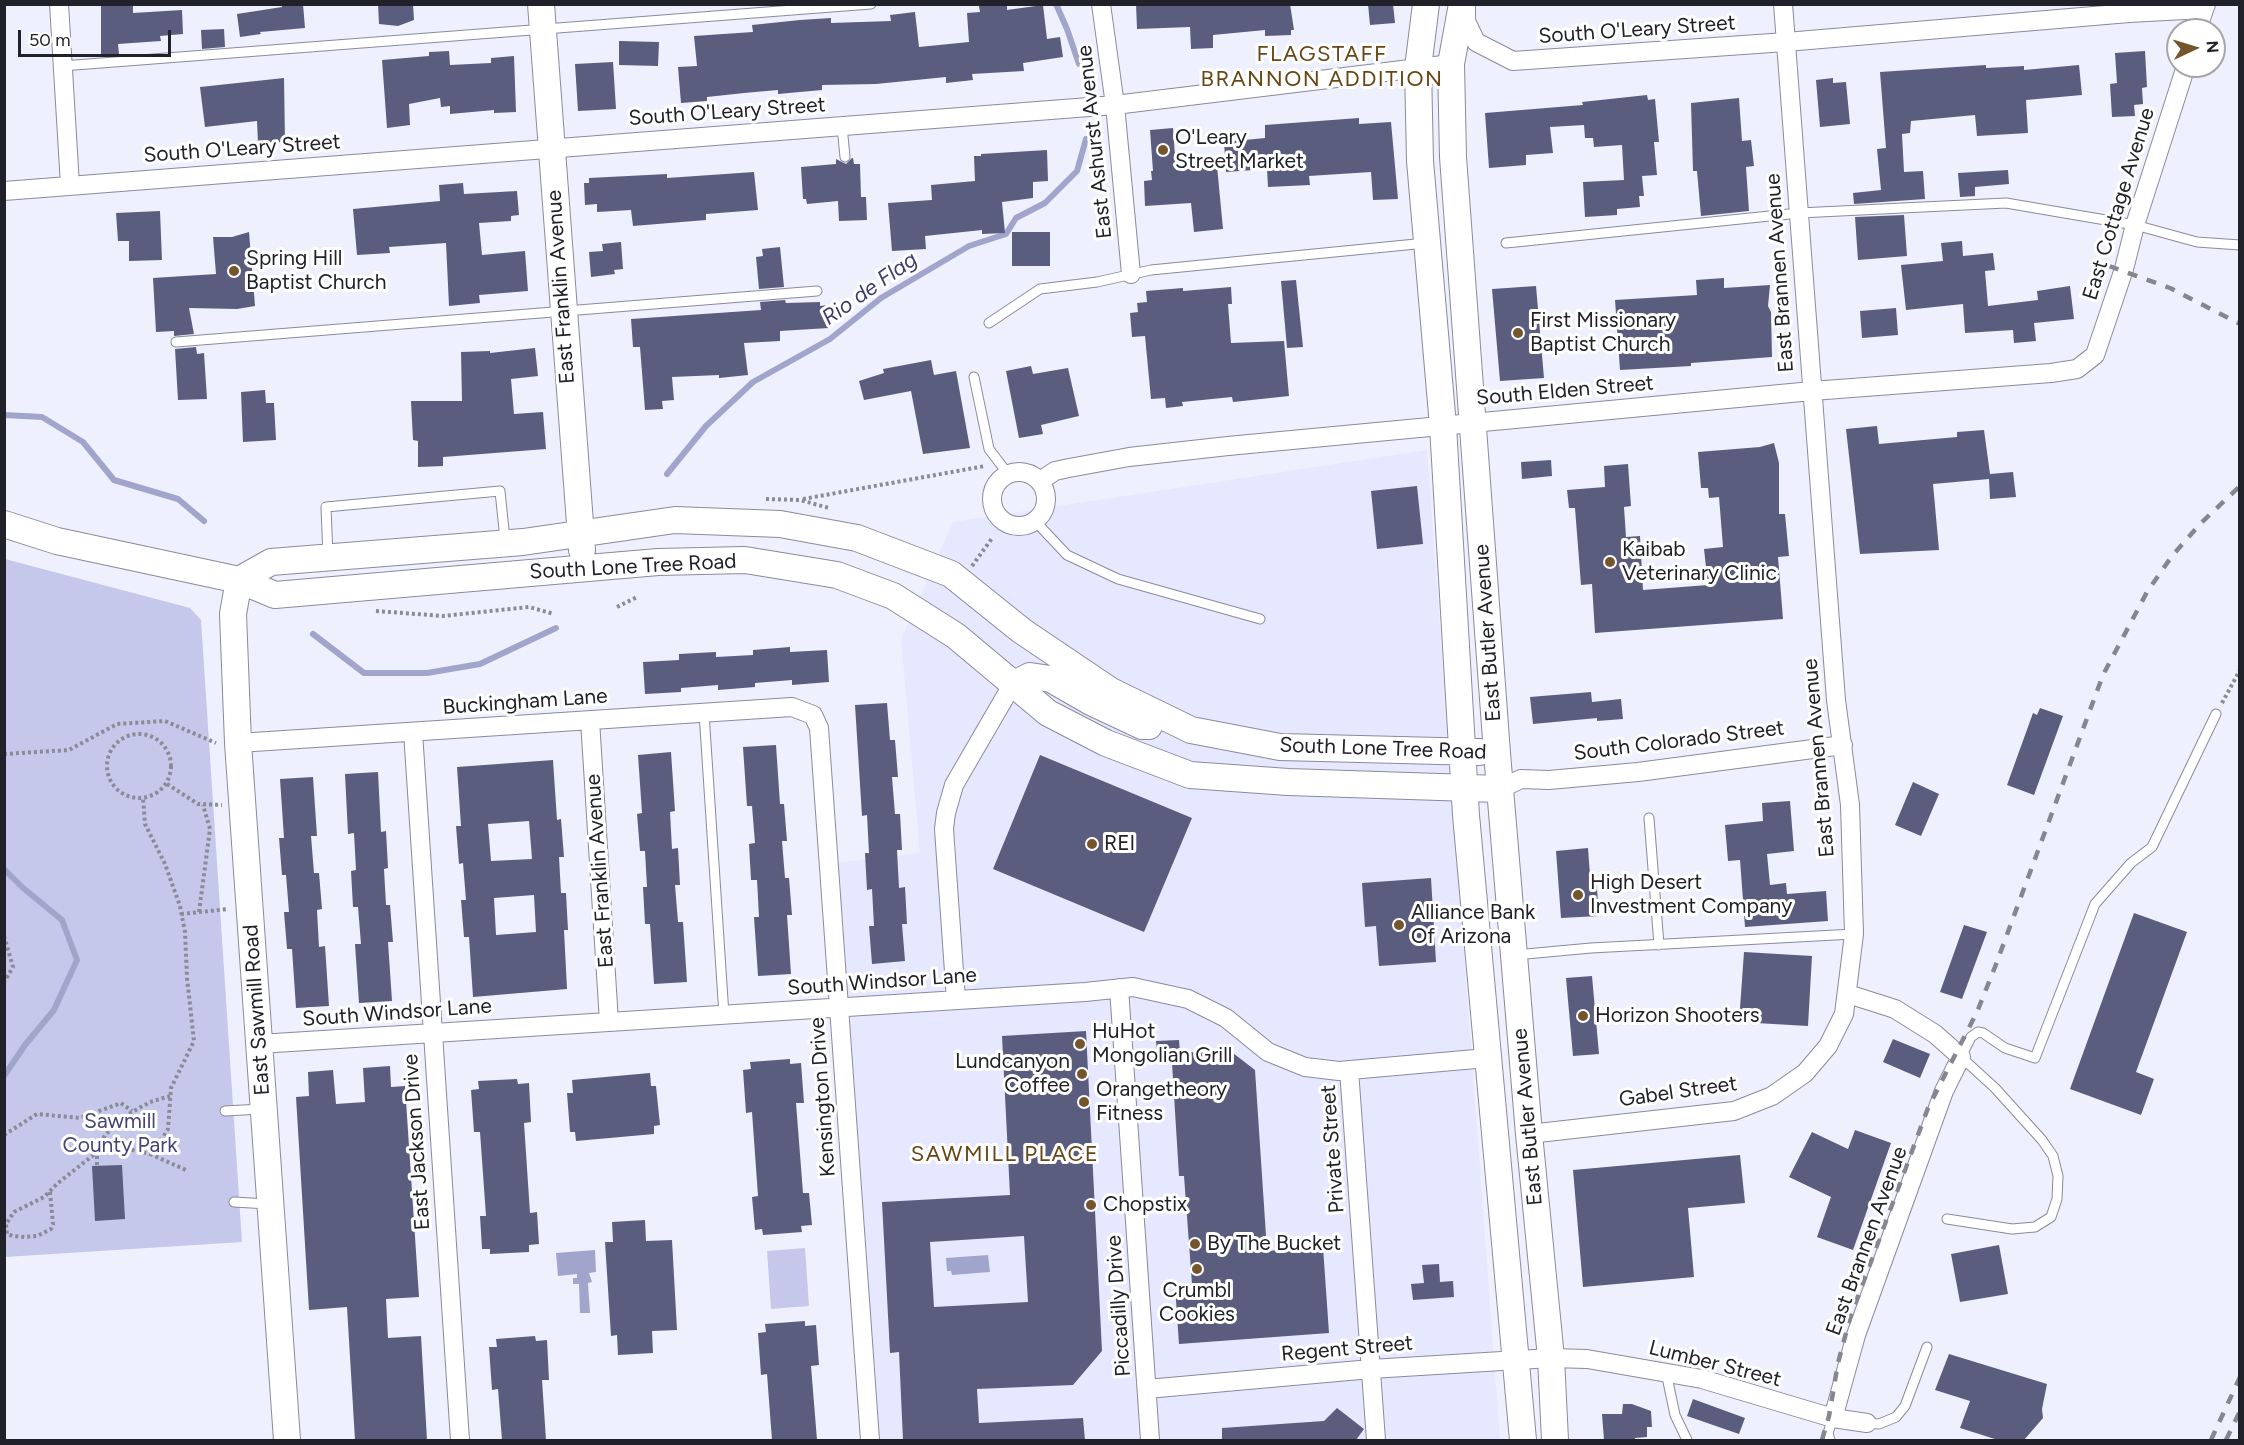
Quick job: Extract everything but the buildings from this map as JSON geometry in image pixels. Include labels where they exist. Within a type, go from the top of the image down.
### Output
[{"type":"main road","name":"East Butler Avenue","points":[[1426,4],[1418,68],[1420,161],[1443,426],[1464,788],[1523,1440]]},
{"type":"main road","name":"East Butler Avenue","points":[[1464,4],[1451,64],[1453,157],[1497,753],[1511,784],[1514,955],[1551,1358],[1555,1440]]},
{"type":"main road","name":"East Franklin Avenue","points":[[542,17],[583,568]]},
{"type":"main road","name":"South Lone Tree Road","points":[[239,580],[271,562],[523,542],[675,520],[780,524],[857,538],[951,574],[1022,631],[1111,692],[1191,730],[1280,747],[1497,753]]},
{"type":"main road","name":"South Lone Tree Road","points":[[4,524],[57,541],[239,580],[275,595],[658,562],[745,560],[837,575],[893,596],[956,636],[1048,713],[1106,743],[1190,775],[1288,782],[1464,788],[1511,784]]},
{"type":"main road","name":"East Sawmill Road","points":[[239,580],[233,614],[228,743],[242,803],[287,1440]]},
{"type":"main road","points":[[1012,685],[1030,676],[1051,679],[1091,702],[1142,726],[1191,730]]},
{"type":"street","points":[[58,4],[70,185]]},
{"type":"street","name":"East Ashurst Avenue","points":[[1101,4],[1115,105],[1131,274]]},
{"type":"street","name":"South O'Leary Street","points":[[1464,4],[1466,21],[1476,42],[1513,61],[1786,42],[2205,7]]},
{"type":"street","name":"East Brannen Avenue","points":[[1783,4],[1836,700],[1851,805],[1854,934],[1848,994]]},
{"type":"street","name":"South O'Leary Street","points":[[4,191],[1115,105],[1451,64]]},
{"type":"street","name":"East Cottage Avenue","points":[[2095,355],[2124,269],[2135,225],[2182,78]]},
{"type":"street","name":"South Elden Street","points":[[1040,482],[1055,471],[1129,458],[1228,446],[1812,391],[2051,373],[2077,369],[2095,355]]},
{"type":"street","points":[[1025,472],[1040,482],[1046,498],[1041,514],[1035,521],[1018,526],[1001,520],[995,513],[992,495],[1000,479],[1008,474],[1025,472]]},
{"type":"street","points":[[956,1000],[944,829],[946,813],[954,785],[1012,685]]},
{"type":"street","name":"Buckingham Lane","points":[[228,743],[792,707],[813,715]]},
{"type":"street","name":"Kensington Drive","points":[[813,715],[819,728],[870,1440]]},
{"type":"street","name":"East Franklin Avenue","points":[[590,720],[609,1022]]},
{"type":"street","name":"East Jackson Drive","points":[[413,732],[460,1440]]},
{"type":"street","name":"South Colorado Street","points":[[1511,784],[1638,772],[1843,744]]},
{"type":"street","name":"South Windsor Lane","points":[[259,1044],[1133,987],[1188,999],[1226,1018],[1268,1052],[1305,1067],[1339,1071],[1487,1058]]},
{"type":"street","name":"Piccadilly Drive","points":[[1119,988],[1150,1440]]},
{"type":"street","points":[[1848,994],[1895,1009],[1935,1034],[1961,1057]]},
{"type":"street","name":"Gabel Street","points":[[1529,1134],[1734,1111],[1772,1096],[1804,1073],[1828,1046],[1844,1014],[1848,994]]},
{"type":"street","name":"East Brannen Avenue","points":[[1833,1418],[1856,1335],[1944,1091],[1961,1057]]},
{"type":"street","name":"Private Street","points":[[1349,1070],[1376,1440]]},
{"type":"street","name":"Regent Street","points":[[1147,1389],[1371,1369],[1551,1358]]},
{"type":"street","name":"Lumber Street","points":[[1551,1358],[1587,1359],[1702,1379],[1833,1418],[1867,1423]]},
{"type":"lane","points":[[62,66],[542,17],[871,4]]},
{"type":"lane","points":[[842,126],[844,157]]},
{"type":"lane","points":[[1506,243],[1799,213],[2007,202],[2135,225],[2197,242],[2240,245]]},
{"type":"lane","points":[[989,323],[1040,289],[1097,282],[1151,270],[1427,243]]},
{"type":"lane","points":[[176,342],[817,291]]},
{"type":"lane","points":[[974,376],[989,449],[1008,474]]},
{"type":"lane","points":[[328,558],[326,507],[500,490],[506,543]]},
{"type":"lane","points":[[1035,521],[1067,555],[1118,579],[1260,619]]},
{"type":"lane","points":[[704,713],[724,1015]]},
{"type":"lane","points":[[1947,1218],[2012,1229],[2035,1227],[2051,1217],[2057,1199],[2058,1176],[2053,1156],[2042,1140],[1995,1088],[1961,1057],[1971,1037],[1978,1032],[2005,1048],[2035,1058],[2096,904],[2131,863],[2152,848],[2216,714]]},
{"type":"lane","points":[[1649,818],[1659,945]]},
{"type":"lane","points":[[1514,955],[1854,934]]},
{"type":"lane","points":[[225,1111],[264,1109]]},
{"type":"lane","points":[[234,1202],[271,1204]]},
{"type":"lane","points":[[1867,1423],[1878,1424],[1896,1417],[1905,1406],[1927,1347]]},
{"type":"lane","points":[[1666,1372],[1675,1415],[1687,1440]]},
{"type":"lane","points":[[1830,1440],[1828,1433],[1833,1418]]},
{"type":"path","points":[[833,509],[800,500],[988,465]]},
{"type":"path","points":[[971,567],[993,537]]},
{"type":"path","points":[[964,562],[981,574]]},
{"type":"path","points":[[617,607],[637,597]]},
{"type":"path","points":[[375,611],[443,616],[529,607],[554,614]]},
{"type":"path","points":[[2216,714],[2240,670]]},
{"type":"path","points":[[4,754],[69,750],[117,724],[165,721],[228,743]]},
{"type":"path","points":[[139,733],[149,735],[163,744],[169,753],[172,765],[166,784],[160,791],[148,798],[131,798],[118,791],[111,783],[106,770],[110,750],[117,741],[126,736],[139,733]]},
{"type":"path","points":[[166,784],[198,804],[242,803]]},
{"type":"path","points":[[143,798],[145,824],[165,864],[185,932],[187,978],[195,1035],[171,1088],[168,1129],[164,1138],[150,1154]]},
{"type":"path","points":[[199,912],[210,829],[203,805]]},
{"type":"path","points":[[181,914],[250,907]]},
{"type":"path","points":[[4,936],[14,967],[4,982]]},
{"type":"path","points":[[103,1150],[102,1142],[105,1135],[132,1111],[150,1102],[171,1096]]},
{"type":"path","points":[[4,1135],[37,1114],[80,1118],[121,1103],[132,1111]]},
{"type":"path","points":[[50,1192],[53,1224],[51,1229],[37,1236],[13,1236],[7,1233],[6,1224],[14,1212],[50,1192],[97,1152],[128,1149],[150,1154],[186,1170]]},
{"type":"path","points":[[97,1152],[97,1166]]},
{"type":"shaded area","points":[[1427,450],[1500,1440],[880,1440],[835,863],[920,853],[901,639],[953,522]]},
{"type":"shaded area","points":[[595,1250],[596,1272],[589,1273],[592,1282],[588,1283],[590,1313],[580,1313],[579,1284],[573,1284],[573,1278],[577,1278],[577,1274],[558,1276],[556,1253]]},
{"type":"shaded area","points":[[988,1255],[990,1272],[952,1275],[951,1271],[947,1271],[946,1258]]},
{"type":"green space","name":"Sawmill County Park","points":[[5,559],[190,608],[201,620],[242,1242],[5,1257]]},
{"type":"green space","points":[[805,1248],[809,1306],[771,1309],[767,1251]]},
{"type":"waterway","name":"Rio de Flag","points":[[1056,4],[1079,64]]},
{"type":"waterway","name":"Rio de Flag","points":[[667,474],[706,426],[753,382],[830,339],[881,298],[969,246],[1006,234],[1016,218],[1045,203],[1077,171],[1086,139]]},
{"type":"waterway","name":"Rio de Flag","points":[[4,415],[42,417],[83,442],[114,480],[178,499],[204,521]]},
{"type":"waterway","name":"Rio de Flag","points":[[313,634],[364,673],[427,673],[480,664],[556,628]]},
{"type":"waterway","name":"Rio de Flag","points":[[4,869],[62,920],[77,960],[54,1010],[25,1045],[4,1076]]},
{"type":"railway","points":[[2109,266],[2170,288],[2240,324]]},
{"type":"railway","points":[[1822,1440],[1850,1318],[1928,1108],[1977,1012],[1995,967],[2103,675],[2147,592],[2172,556],[2200,524],[2240,486]]},
{"type":"railway","points":[[2211,1440],[2240,1377]]},
{"type":"railway","points":[[2226,1440],[2240,1411]]},
{"type":"place","name":"O'Leary Street Market","points":[[1163,150]]},
{"type":"place","name":"Spring Hill Baptist Church","points":[[234,271]]},
{"type":"place","name":"First Missionary Baptist Church","points":[[1518,333]]},
{"type":"place","name":"Kaibab Veterinary Clinic","points":[[1610,562]]},
{"type":"place","name":"REI","points":[[1092,844]]},
{"type":"place","name":"High Desert Investment Company","points":[[1578,895]]},
{"type":"place","name":"Alliance Bank Of Arizona","points":[[1399,925]]},
{"type":"place","name":"Horizon Shooters","points":[[1583,1016]]},
{"type":"place","name":"HuHot Mongolian Grill","points":[[1080,1044]]},
{"type":"place","name":"Lundcanyon Coffee","points":[[1082,1074]]},
{"type":"place","name":"Orangetheory Fitness","points":[[1084,1102]]},
{"type":"place","name":"Chopstix","points":[[1091,1205]]},
{"type":"place","name":"By The Bucket","points":[[1195,1244]]},
{"type":"place","name":"Crumbl Cookies","points":[[1197,1269]]},
{"type":"district","name":"FLAGSTAFF BRANNON ADDITION","points":[[1322,68]]},
{"type":"district","name":"SAWMILL PLACE","points":[[1005,1155]]}]
